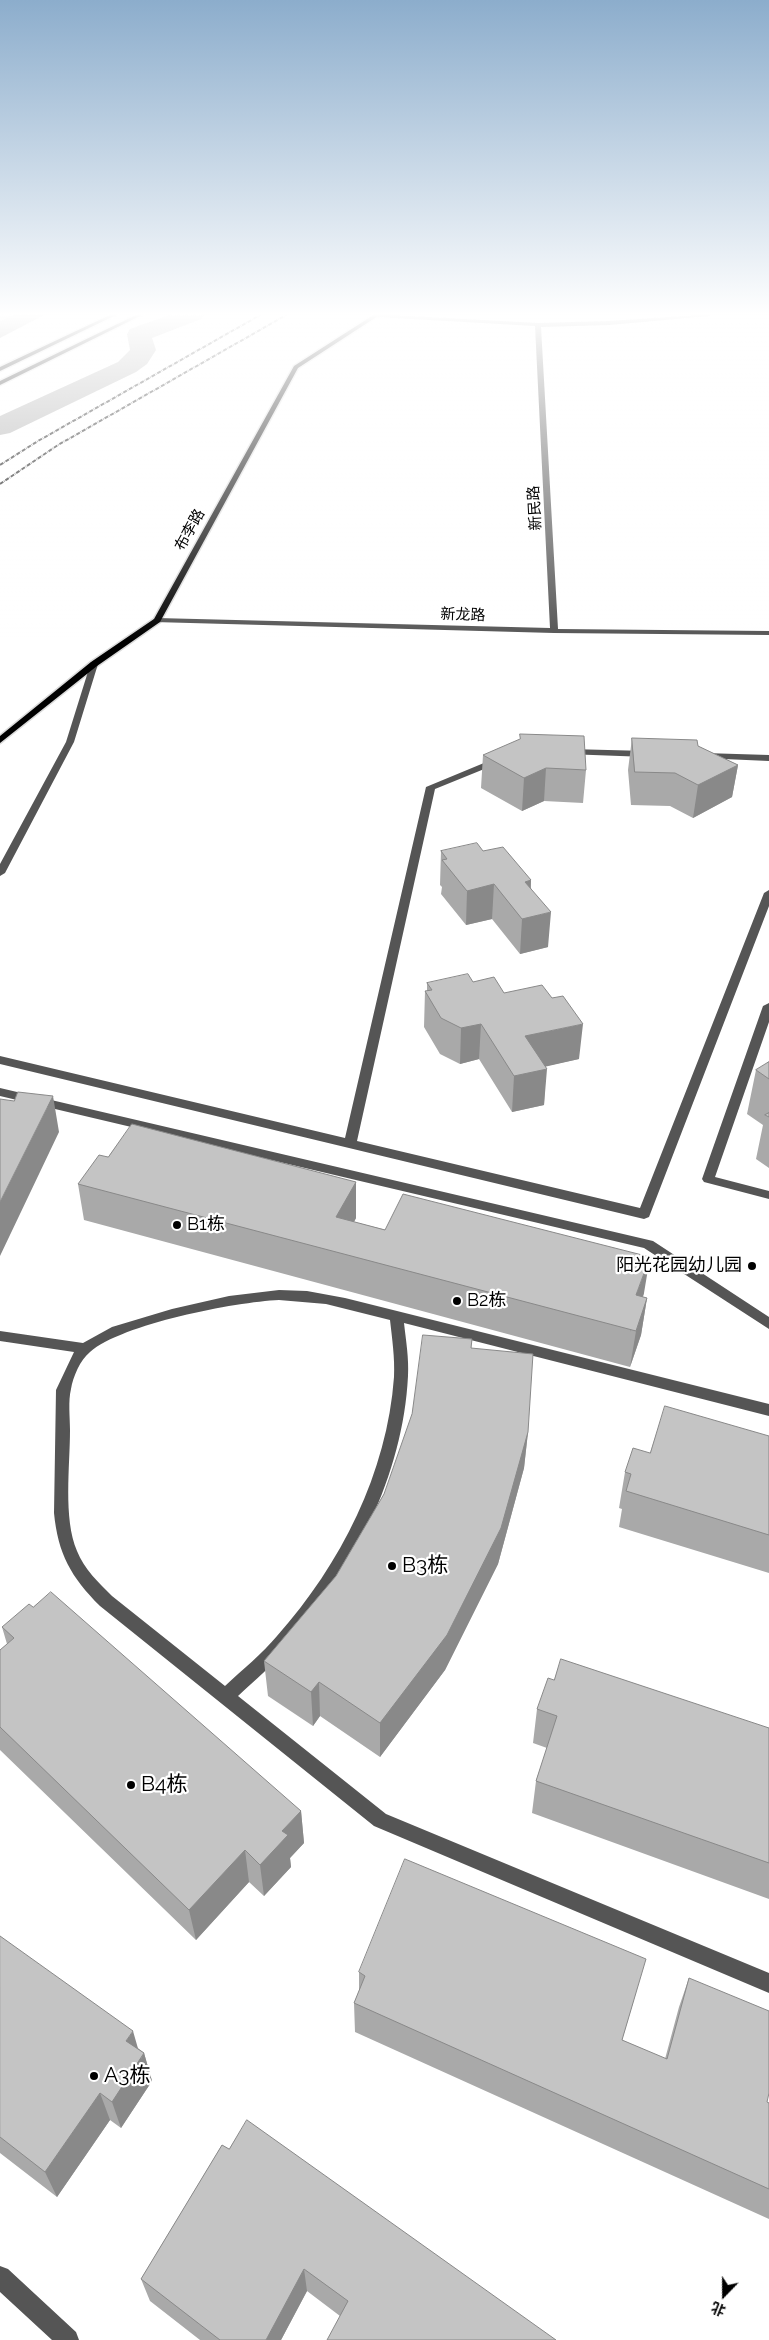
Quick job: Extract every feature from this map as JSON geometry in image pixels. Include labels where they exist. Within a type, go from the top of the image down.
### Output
[{"type":"main road","name":"布李路","points":[[0,740],[94,664],[157,620],[265,423]]},
{"type":"street","name":"新民路","points":[[543,423],[554,631]]},
{"type":"street","name":"新龙路","points":[[157,620],[554,631],[769,633]]},
{"type":"street","points":[[0,873],[70,742],[94,664]]},
{"type":"street","points":[[561,752],[660,755]]},
{"type":"street","points":[[690,756],[769,758]]},
{"type":"street","points":[[350,1144],[431,787],[503,758]]},
{"type":"street","points":[[0,1060],[644,1214],[769,893]]},
{"type":"street","points":[[769,1006],[708,1179],[769,1195]]},
{"type":"street","points":[[0,1092],[648,1244],[769,1324]]},
{"type":"street","points":[[769,1410],[318,1297],[270,1294],[229,1301],[122,1328],[84,1348],[70,1371],[64,1390],[62,1513],[69,1552],[78,1570],[106,1601],[380,1820],[769,1983]]},
{"type":"street","points":[[226,1697],[289,1634],[339,1568],[373,1502],[395,1428],[401,1374],[396,1316]]},
{"type":"street","points":[[0,1336],[84,1348]]},
{"type":"street","points":[[0,2277],[68,2340]]},
{"type":"building","points":[[520,734],[584,736],[586,770],[546,768],[524,778],[483,755],[520,739]]},
{"type":"building","points":[[632,738],[697,740],[698,746],[738,765],[698,785],[675,773],[635,772]]},
{"type":"building","points":[[477,843],[483,851],[503,847],[531,880],[525,882],[551,912],[522,919],[494,884],[467,891],[442,860],[447,859],[441,851]]},
{"type":"building","points":[[468,974],[473,982],[494,977],[504,993],[542,985],[552,998],[563,996],[583,1024],[525,1036],[547,1069],[514,1076],[481,1024],[461,1028],[441,1018],[425,991],[432,990],[427,983]]},
{"type":"building","points":[[769,1062],[769,1079],[756,1070]]},
{"type":"building","points":[[18,1092],[53,1096],[0,1202],[0,1099],[14,1101]]},
{"type":"building","points":[[132,1124],[356,1182],[336,1217],[385,1230],[403,1194],[650,1257],[636,1295],[647,1298],[636,1331],[78,1184],[99,1155],[108,1157]]},
{"type":"building","name":"B3栋","points":[[423,1335],[472,1339],[471,1348],[533,1354],[528,1432],[501,1528],[447,1635],[380,1723],[319,1682],[311,1692],[264,1661],[336,1576],[384,1494],[412,1414]]},
{"type":"building","points":[[665,1406],[769,1436],[769,1535],[626,1491],[631,1474],[625,1472],[633,1448],[650,1453]]},
{"type":"building","name":"B4栋","points":[[51,1592],[301,1811],[282,1831],[288,1835],[260,1865],[245,1850],[189,1910],[0,1727],[0,1650],[14,1638],[2,1627],[29,1604],[33,1607]]},
{"type":"building","points":[[561,1659],[769,1728],[769,1863],[536,1781],[557,1716],[537,1709],[548,1678],[554,1680]]},
{"type":"building","points":[[405,1859],[646,1959],[622,2040],[667,2059],[689,1978],[769,2011],[769,2093],[767,2102],[769,2103],[769,2189],[354,2003],[365,1976],[359,1972]]},
{"type":"building","name":"A3栋","points":[[0,1936],[133,2031],[126,2041],[144,2053],[112,2102],[100,2093],[45,2172],[0,2137]]},
{"type":"building","points":[[247,2120],[556,2340],[327,2340],[348,2301],[304,2269],[266,2340],[220,2340],[141,2279],[222,2145],[229,2149]]},
{"type":"waterway","points":[[0,427],[8,423]]},
{"type":"railway","points":[[0,465],[69,423]]},
{"type":"railway","points":[[0,484],[58,445],[96,423]]},
{"type":"place","name":"B1栋","points":[[177,1225]]},
{"type":"place","name":"阳光花园幼儿园","points":[[752,1266]]},
{"type":"place","name":"B2栋","points":[[457,1301]]},
{"type":"place","name":"B3栋","points":[[392,1566]]},
{"type":"place","name":"B4栋","points":[[131,1785]]},
{"type":"place","name":"A3栋","points":[[94,2076]]}]
